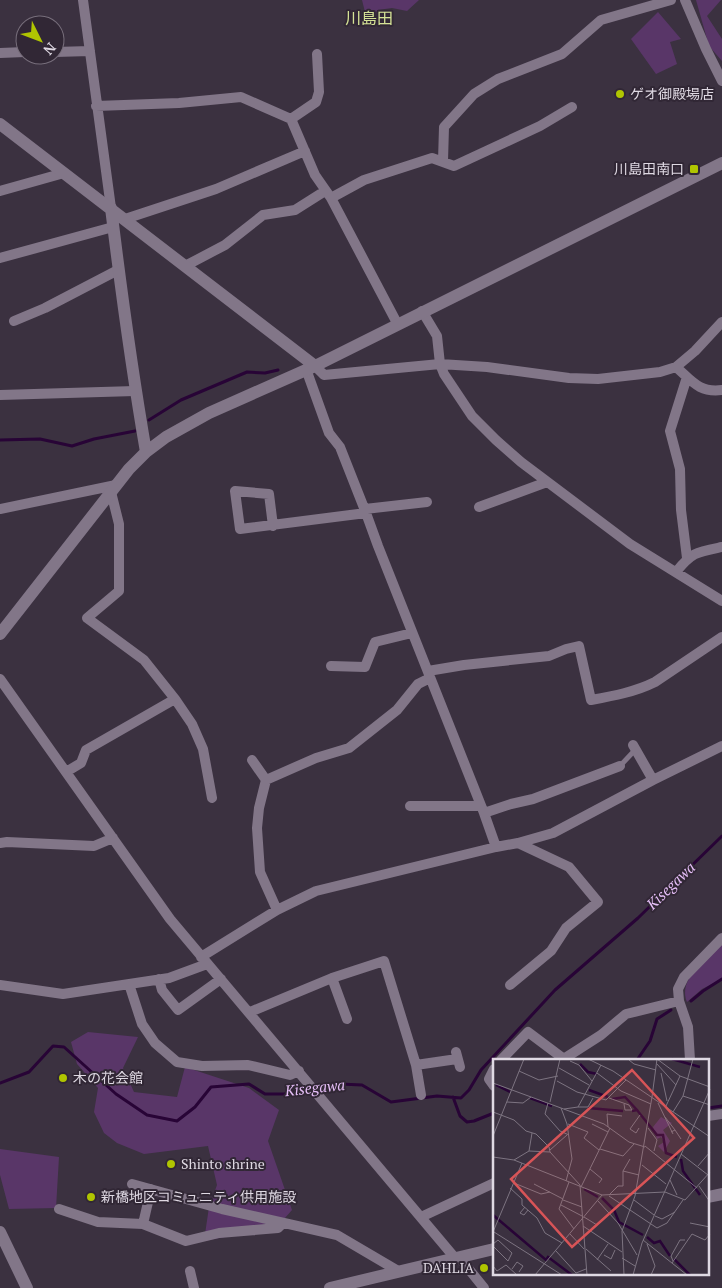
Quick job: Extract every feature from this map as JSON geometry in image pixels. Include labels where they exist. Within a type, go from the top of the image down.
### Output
[{"type":"street","points":[[83,0],[118,270],[135,391],[146,452]]},
{"type":"street","points":[[443,161],[444,127],[474,94],[498,79],[562,54],[601,20],[671,0]]},
{"type":"street","points":[[685,0],[722,81]]},
{"type":"street","points":[[65,52],[90,51]]},
{"type":"street","points":[[0,53],[15,52]]},
{"type":"street","points":[[291,119],[316,102],[319,92],[317,54]]},
{"type":"street","points":[[96,106],[179,104],[241,96],[291,119],[315,175],[328,194],[397,323]]},
{"type":"street","points":[[184,266],[225,245],[263,215],[295,210],[328,194],[364,180],[432,158],[454,166],[540,126],[572,107]]},
{"type":"street","points":[[0,124],[111,208],[310,367],[324,375],[440,364],[487,367],[569,378],[598,379],[660,372],[676,366],[695,351],[722,322]]},
{"type":"street","points":[[125,219],[216,189],[305,151]]},
{"type":"street","points":[[0,634],[113,489],[146,452],[166,437],[209,413],[310,367],[722,164]]},
{"type":"street","points":[[0,191],[64,173]]},
{"type":"street","points":[[0,258],[113,227]]},
{"type":"street","points":[[14,321],[45,308],[118,270]]},
{"type":"street","points":[[422,311],[437,336],[440,364],[444,374],[472,416],[496,440],[547,482],[630,544],[722,601]]},
{"type":"street","points":[[676,366],[705,390],[722,390]]},
{"type":"street","points":[[310,367],[329,433],[340,447],[366,511],[378,546],[483,809],[496,847]]},
{"type":"street","points":[[687,377],[670,431],[680,469],[681,510],[687,558]]},
{"type":"street","points":[[0,395],[135,391]]},
{"type":"street","points":[[478,506],[547,482]]},
{"type":"street","points":[[0,509],[113,489]]},
{"type":"street","points":[[113,489],[118,524],[118,591],[87,618],[144,660],[175,699],[192,724],[203,749],[212,798]]},
{"type":"street","points":[[273,526],[269,494],[235,491],[240,529],[273,526],[427,502]]},
{"type":"street","points":[[676,572],[687,558],[694,553],[722,547]]},
{"type":"street","points":[[331,666],[365,667],[375,642],[412,632]]},
{"type":"street","points":[[266,780],[316,758],[349,748],[397,710],[418,684],[429,675],[464,666],[549,656],[579,646],[591,700],[644,688],[722,636]]},
{"type":"street","points":[[0,679],[170,919],[421,1217],[484,1288]]},
{"type":"street","points":[[66,772],[81,763],[86,750],[175,699]]},
{"type":"street","points":[[0,985],[63,994],[169,978],[204,961],[278,910],[316,891],[496,847],[518,844],[553,833],[722,746]]},
{"type":"street","points":[[634,747],[653,780]]},
{"type":"street","points":[[252,760],[266,780],[259,808],[260,872],[278,910]]},
{"type":"street","points":[[410,806],[483,809],[511,804],[533,799],[620,766]]},
{"type":"street","points":[[0,844],[7,842],[94,846],[113,838]]},
{"type":"street","points":[[510,985],[551,951],[566,928],[598,902],[569,867],[518,844]]},
{"type":"street","points":[[690,1059],[688,1027],[679,1001],[678,989],[684,977],[722,938]]},
{"type":"street","points":[[250,1012],[332,978],[384,962],[416,1065],[421,1094]]},
{"type":"street","points":[[332,978],[348,1019]]},
{"type":"street","points":[[160,979],[162,990],[178,1010],[221,979]]},
{"type":"street","points":[[128,984],[142,1024],[155,1043],[177,1062],[202,1066],[248,1065],[290,1075],[299,1071]]},
{"type":"street","points":[[565,1059],[601,1035],[626,1014],[679,1001]]},
{"type":"street","points":[[502,1059],[528,1032],[562,1059]]},
{"type":"street","points":[[416,1065],[458,1059]]},
{"type":"street","points":[[493,1070],[488,1078],[493,1085]]},
{"type":"street","points":[[421,1217],[493,1183]]},
{"type":"street","points":[[132,1184],[222,1209],[337,1235],[400,1272]]},
{"type":"street","points":[[144,1224],[151,1189]]},
{"type":"street","points":[[59,1209],[98,1222],[144,1224],[186,1241],[219,1232],[278,1228],[283,1223]]},
{"type":"street","points":[[0,1232],[27,1288]]},
{"type":"street","points":[[331,1288],[493,1249]]},
{"type":"street","points":[[190,1272],[194,1288]]},
{"type":"lane","points":[[620,766],[634,747]]},
{"type":"shaded area","points":[[362,0],[419,0],[407,11],[392,8],[378,10],[368,24]]},
{"type":"shaded area","points":[[696,0],[721,0],[707,16],[722,39],[722,61],[709,46]]},
{"type":"shaded area","points":[[658,12],[681,39],[670,42],[677,64],[656,74],[631,39]]},
{"type":"shaded area","points":[[722,943],[722,979],[702,989],[687,1002],[685,993],[690,977],[702,962]]},
{"type":"shaded area","points":[[88,1032],[138,1037],[123,1068],[134,1092],[177,1097],[185,1067],[249,1088],[279,1110],[268,1141],[292,1210],[277,1227],[204,1241],[209,1207],[217,1185],[208,1146],[144,1154],[117,1143],[104,1133],[94,1112],[98,1088],[77,1064],[71,1042]]},
{"type":"shaded area","points":[[0,1149],[59,1157],[56,1208],[9,1209],[0,1175]]},
{"type":"waterway","points":[[149,420],[181,400],[247,372],[265,373],[278,370]]},
{"type":"waterway","points":[[0,440],[40,439],[72,446],[94,439],[135,431]]},
{"type":"waterway","name":"Kisegawa","points":[[315,1088],[340,1084],[362,1085],[391,1102],[437,1096],[461,1098],[469,1090],[481,1070],[555,990],[638,918],[722,836]]},
{"type":"waterway","points":[[691,1001],[722,979]]},
{"type":"waterway","points":[[638,1059],[650,1041],[657,1019],[671,1010]]},
{"type":"waterway","name":"Kisegawa","points":[[0,1083],[29,1072],[53,1046],[64,1047],[116,1094],[147,1115],[177,1121],[195,1107],[211,1087],[249,1084],[265,1094],[284,1094],[309,1089]]},
{"type":"waterway","points":[[453,1097],[460,1116],[467,1122],[493,1113]]},
{"type":"waterway","points":[[710,1108],[722,1106]]},
{"type":"place","name":"ゲオ御殿場店","points":[[620,94]]},
{"type":"place","name":"川島田南口","points":[[694,169]]},
{"type":"place","name":"木の花会館","points":[[63,1078]]},
{"type":"place","name":"Shinto shrine","points":[[171,1164]]},
{"type":"place","name":"新橋地区コミュニティ供用施設","points":[[91,1197]]},
{"type":"place","name":"DAHLIA","points":[[484,1268]]},
{"type":"district","name":"川島田","points":[[369,18]]}]
